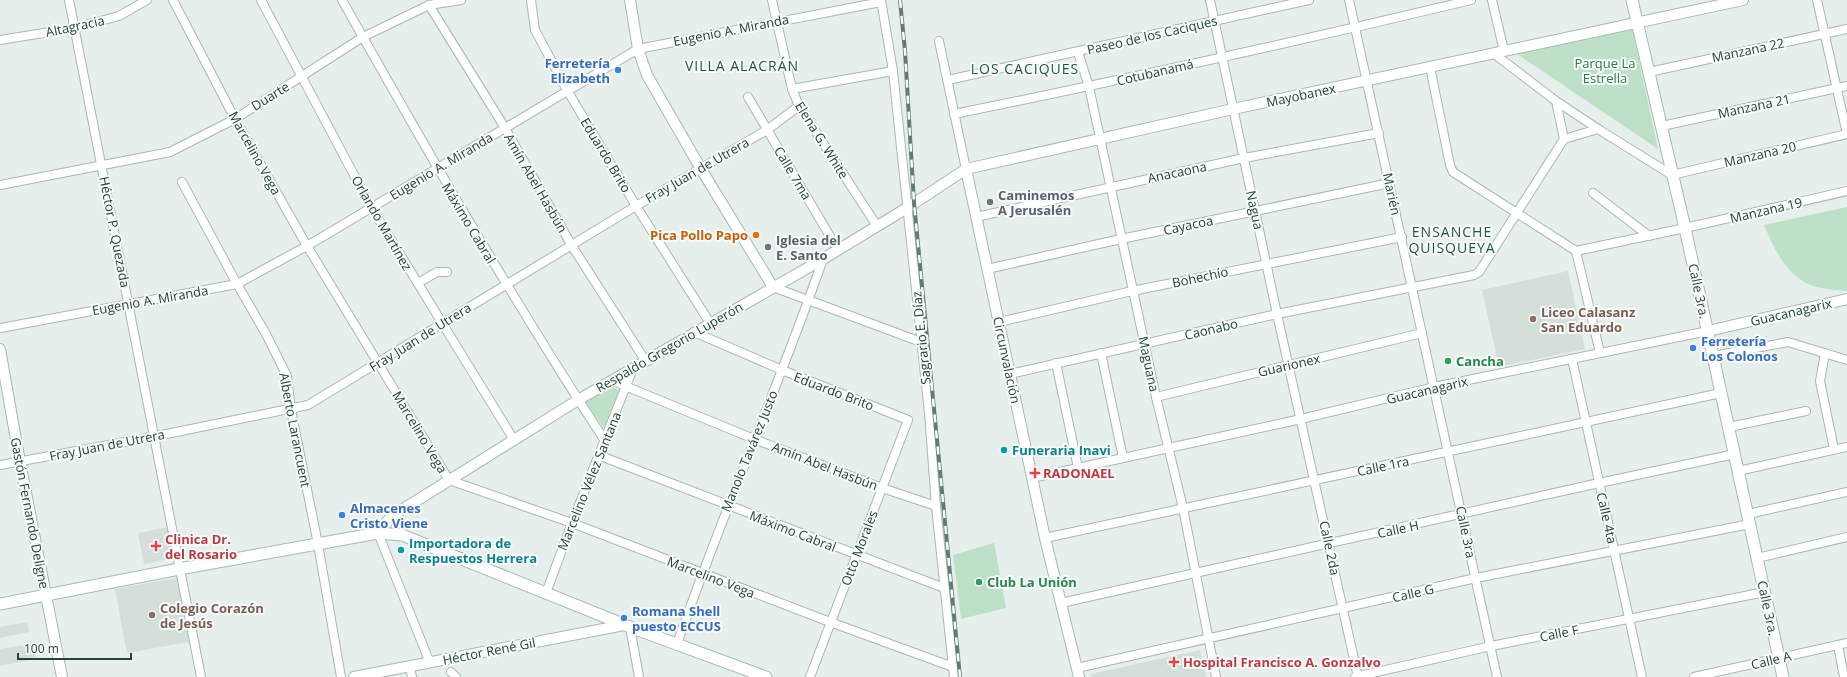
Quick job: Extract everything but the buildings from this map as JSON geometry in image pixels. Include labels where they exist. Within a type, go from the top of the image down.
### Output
[{"type":"main road","name":"Calle 3ra.","points":[[1632,0],[1672,175],[1686,228],[1783,677]]},
{"type":"main road","points":[[0,604],[179,569],[378,533],[402,535],[627,626],[766,677]]},
{"type":"street","name":"Héctor P. Quezada","points":[[69,0],[129,304],[152,437],[200,677]]},
{"type":"street","name":"Altagracia","points":[[0,40],[74,28],[119,16],[147,0]]},
{"type":"street","name":"Marcelino Vega","points":[[173,0],[235,119],[307,246],[449,480],[572,523],[701,574],[953,667]]},
{"type":"street","name":"Orlando Martínez","points":[[261,0],[371,207],[514,440]]},
{"type":"street","name":"Máximo Cabral","points":[[342,0],[437,169],[506,285],[605,441]]},
{"type":"street","name":"Duarte","points":[[0,185],[170,152],[235,119],[363,37],[429,4],[461,0]]},
{"type":"street","name":"Eduardo Brito","points":[[531,0],[535,30],[567,90],[636,206],[710,323]]},
{"type":"street","points":[[630,0],[638,49],[647,75],[701,169],[773,287],[809,299],[921,342]]},
{"type":"street","name":"Elena G. White","points":[[772,0],[792,89],[800,106],[877,226]]},
{"type":"street","name":"Nagua","points":[[1210,0],[1277,314],[1302,419]]},
{"type":"street","name":"Paseo de los Caciques","points":[[948,80],[1309,0]]},
{"type":"street","name":"Marién","points":[[1349,0],[1434,387]]},
{"type":"street","name":"Cotubanamá","points":[[954,114],[1089,87],[1355,28],[1472,0]]},
{"type":"street","points":[[1492,0],[1504,51]]},
{"type":"street","name":"Mayobanex","points":[[966,169],[1233,109],[1744,0]]},
{"type":"street","points":[[1817,0],[1847,134]]},
{"type":"street","name":"Eugenio A. Miranda","points":[[0,328],[237,284],[307,246],[638,49],[881,1]]},
{"type":"street","name":"Sagrario E. Díaz","points":[[881,1],[893,71],[906,208],[929,413],[936,506],[954,677]]},
{"type":"street","name":"Amín Abel Hasbún","points":[[429,4],[505,128],[572,246],[645,360]]},
{"type":"street","name":"Manzana 22","points":[[1649,72],[1847,29]]},
{"type":"street","name":"Circunvalación","points":[[939,41],[1045,538],[1078,673]]},
{"type":"street","name":"Maguana","points":[[1078,52],[1089,87],[1120,239],[1183,508],[1216,677]]},
{"type":"street","points":[[1493,53],[1556,101],[1672,175]]},
{"type":"street","points":[[1430,67],[1450,165],[1453,172],[1576,251],[1600,353]]},
{"type":"street","points":[[792,89],[893,71]]},
{"type":"street","name":"Manzana 21","points":[[1662,126],[1847,86]]},
{"type":"street","name":"Calle 7ma","points":[[748,97],[838,250]]},
{"type":"street","points":[[1556,101],[1564,139],[1598,129]]},
{"type":"street","name":"Fray Juan de Utrera","points":[[0,465],[291,410],[308,405],[636,206],[768,130],[800,106]]},
{"type":"street","name":"Anacaona","points":[[976,217],[1244,158],[1379,133]]},
{"type":"street","name":"Manzana 20","points":[[1672,175],[1847,134]]},
{"type":"street","name":"Caonabo","points":[[1010,374],[1277,314],[1468,277],[1479,272],[1564,139]]},
{"type":"street","name":"Respaldo Gregorio Luperón","points":[[378,533],[392,516],[578,400],[645,360],[823,259],[966,169]]},
{"type":"street","name":"Alberto Larancuent","points":[[182,182],[266,334],[287,376],[291,410],[318,544],[341,677]]},
{"type":"street","name":"Cayacoa","points":[[987,269],[1120,239],[1390,184]]},
{"type":"street","name":"Manzana 19","points":[[1576,251],[1686,228],[1847,191]]},
{"type":"street","points":[[1593,193],[1649,236]]},
{"type":"street","name":"Bohechío","points":[[999,322],[1132,290],[1402,237]]},
{"type":"street","name":"Manolo Tavárez Justo","points":[[677,644],[701,574],[782,370],[823,259]]},
{"type":"street","points":[[418,283],[437,272],[447,272]]},
{"type":"street","name":"Guacanagarix","points":[[1032,478],[1302,419],[1434,387],[1708,331],[1847,299]]},
{"type":"street","name":"Eduardo Brito","points":[[694,332],[782,370],[908,420]]},
{"type":"street","name":"Guarionex","points":[[1156,397],[1422,333]]},
{"type":"street","points":[[1713,356],[1788,342],[1847,360]]},
{"type":"street","name":"Gastón Fernando Deligne","points":[[0,349],[20,462],[62,677]]},
{"type":"street","points":[[1101,353],[1123,458]]},
{"type":"street","points":[[1825,353],[1820,381],[1834,449]]},
{"type":"street","name":"Calle 4ta","points":[[1572,359],[1642,677]]},
{"type":"street","points":[[1056,363],[1078,468]]},
{"type":"street","name":"Marcelino Vélez Santana","points":[[546,593],[633,368]]},
{"type":"street","name":"Amín Abel Hasbún","points":[[613,380],[626,387],[754,439],[882,488],[936,506]]},
{"type":"street","name":"Calle 3ra","points":[[1434,387],[1497,677]]},
{"type":"street","name":"Calle 1ra","points":[[1045,538],[1721,393]]},
{"type":"street","points":[[1729,427],[1806,411]]},
{"type":"street","name":"Calle 2da","points":[[1302,419],[1357,677]]},
{"type":"street","name":"Otto Morales","points":[[810,677],[908,420]]},
{"type":"street","points":[[1738,471],[1847,447]]},
{"type":"street","name":"Calle H","points":[[1061,603],[1462,515],[1599,482],[1735,454]]},
{"type":"street","name":"Máximo Cabral","points":[[598,456],[944,588]]},
{"type":"street","points":[[1846,492],[1847,501]]},
{"type":"street","name":"Calle G","points":[[1078,673],[1208,638],[1476,578],[1614,551],[1749,519],[1846,492]]},
{"type":"street","points":[[378,533],[430,662]]},
{"type":"street","points":[[1757,558],[1847,537]]},
{"type":"street","name":"Calle F","points":[[1357,677],[1491,646],[1630,620],[1765,592]]},
{"type":"street","points":[[627,626],[639,677]]},
{"type":"street","name":"Héctor René Gil","points":[[354,677],[411,672],[430,662],[627,626]]},
{"type":"street","name":"Calle A","points":[[1694,677],[1847,643]]},
{"type":"street","points":[[1838,645],[1844,677]]},
{"type":"shaded area","name":"Liceo Calasanz San Eduardo","points":[[1568,271],[1585,349],[1499,367],[1482,290]]},
{"type":"shaded area","name":"Clinica Dr. del Rosario","points":[[168,527],[174,558],[144,564],[138,533]]},
{"type":"shaded area","name":"Colegio Corazón de Jesús","points":[[177,578],[189,642],[127,653],[115,589]]},
{"type":"shaded area","points":[[27,622],[29,632],[0,638],[0,627]]},
{"type":"shaded area","points":[[33,643],[36,659],[0,666],[0,649]]},
{"type":"shaded area","name":"Hospital Francisco A. Gonzalvo","points":[[1200,650],[1206,677],[1092,677],[1091,674]]},
{"type":"green space","name":"Parque La Estrella","points":[[1632,28],[1658,149],[1517,54]]},
{"type":"green space","points":[[1847,207],[1847,291],[1816,287],[1806,283],[1797,277],[1783,262],[1764,225]]},
{"type":"green space","points":[[612,387],[621,391],[605,430],[585,402]]},
{"type":"green space","name":"Club La Unión","points":[[994,543],[1006,608],[961,619],[953,555]]},
{"type":"railway","points":[[900,0],[905,51],[914,203],[960,677]]},
{"type":"place","name":"Ferretería Elizabeth","points":[[618,70]]},
{"type":"place","name":"Caminemos A Jerusalén","points":[[990,202]]},
{"type":"place","name":"Pica Pollo Papo","points":[[756,235]]},
{"type":"place","name":"Iglesia del E. Santo","points":[[768,247]]},
{"type":"place","name":"Liceo Calasanz San Eduardo","points":[[1533,319]]},
{"type":"place","name":"Ferretería Los Colonos","points":[[1693,348]]},
{"type":"place","name":"Cancha","points":[[1448,361]]},
{"type":"place","name":"Funeraria Inavi","points":[[1004,450]]},
{"type":"place","name":"RADONAEL","points":[[1035,473]]},
{"type":"place","name":"Almacenes Cristo Viene","points":[[342,515]]},
{"type":"place","name":"Clinica Dr. del Rosario","points":[[156,546]]},
{"type":"place","name":"Importadora de Respuestos Herrera","points":[[401,550]]},
{"type":"place","name":"Club La Unión","points":[[979,582]]},
{"type":"place","name":"Colegio Corazón de Jesús","points":[[152,615]]},
{"type":"place","name":"Romana Shell puesto ECCUS","points":[[624,618]]},
{"type":"place","name":"Hospital Francisco A. Gonzalvo","points":[[1174,662]]},
{"type":"district","name":"VILLA ALACRÁN","points":[[742,65]]},
{"type":"district","name":"LOS CACIQUES","points":[[1025,68]]},
{"type":"district","name":"ENSANCHE QUISQUEYA","points":[[1452,240]]}]
